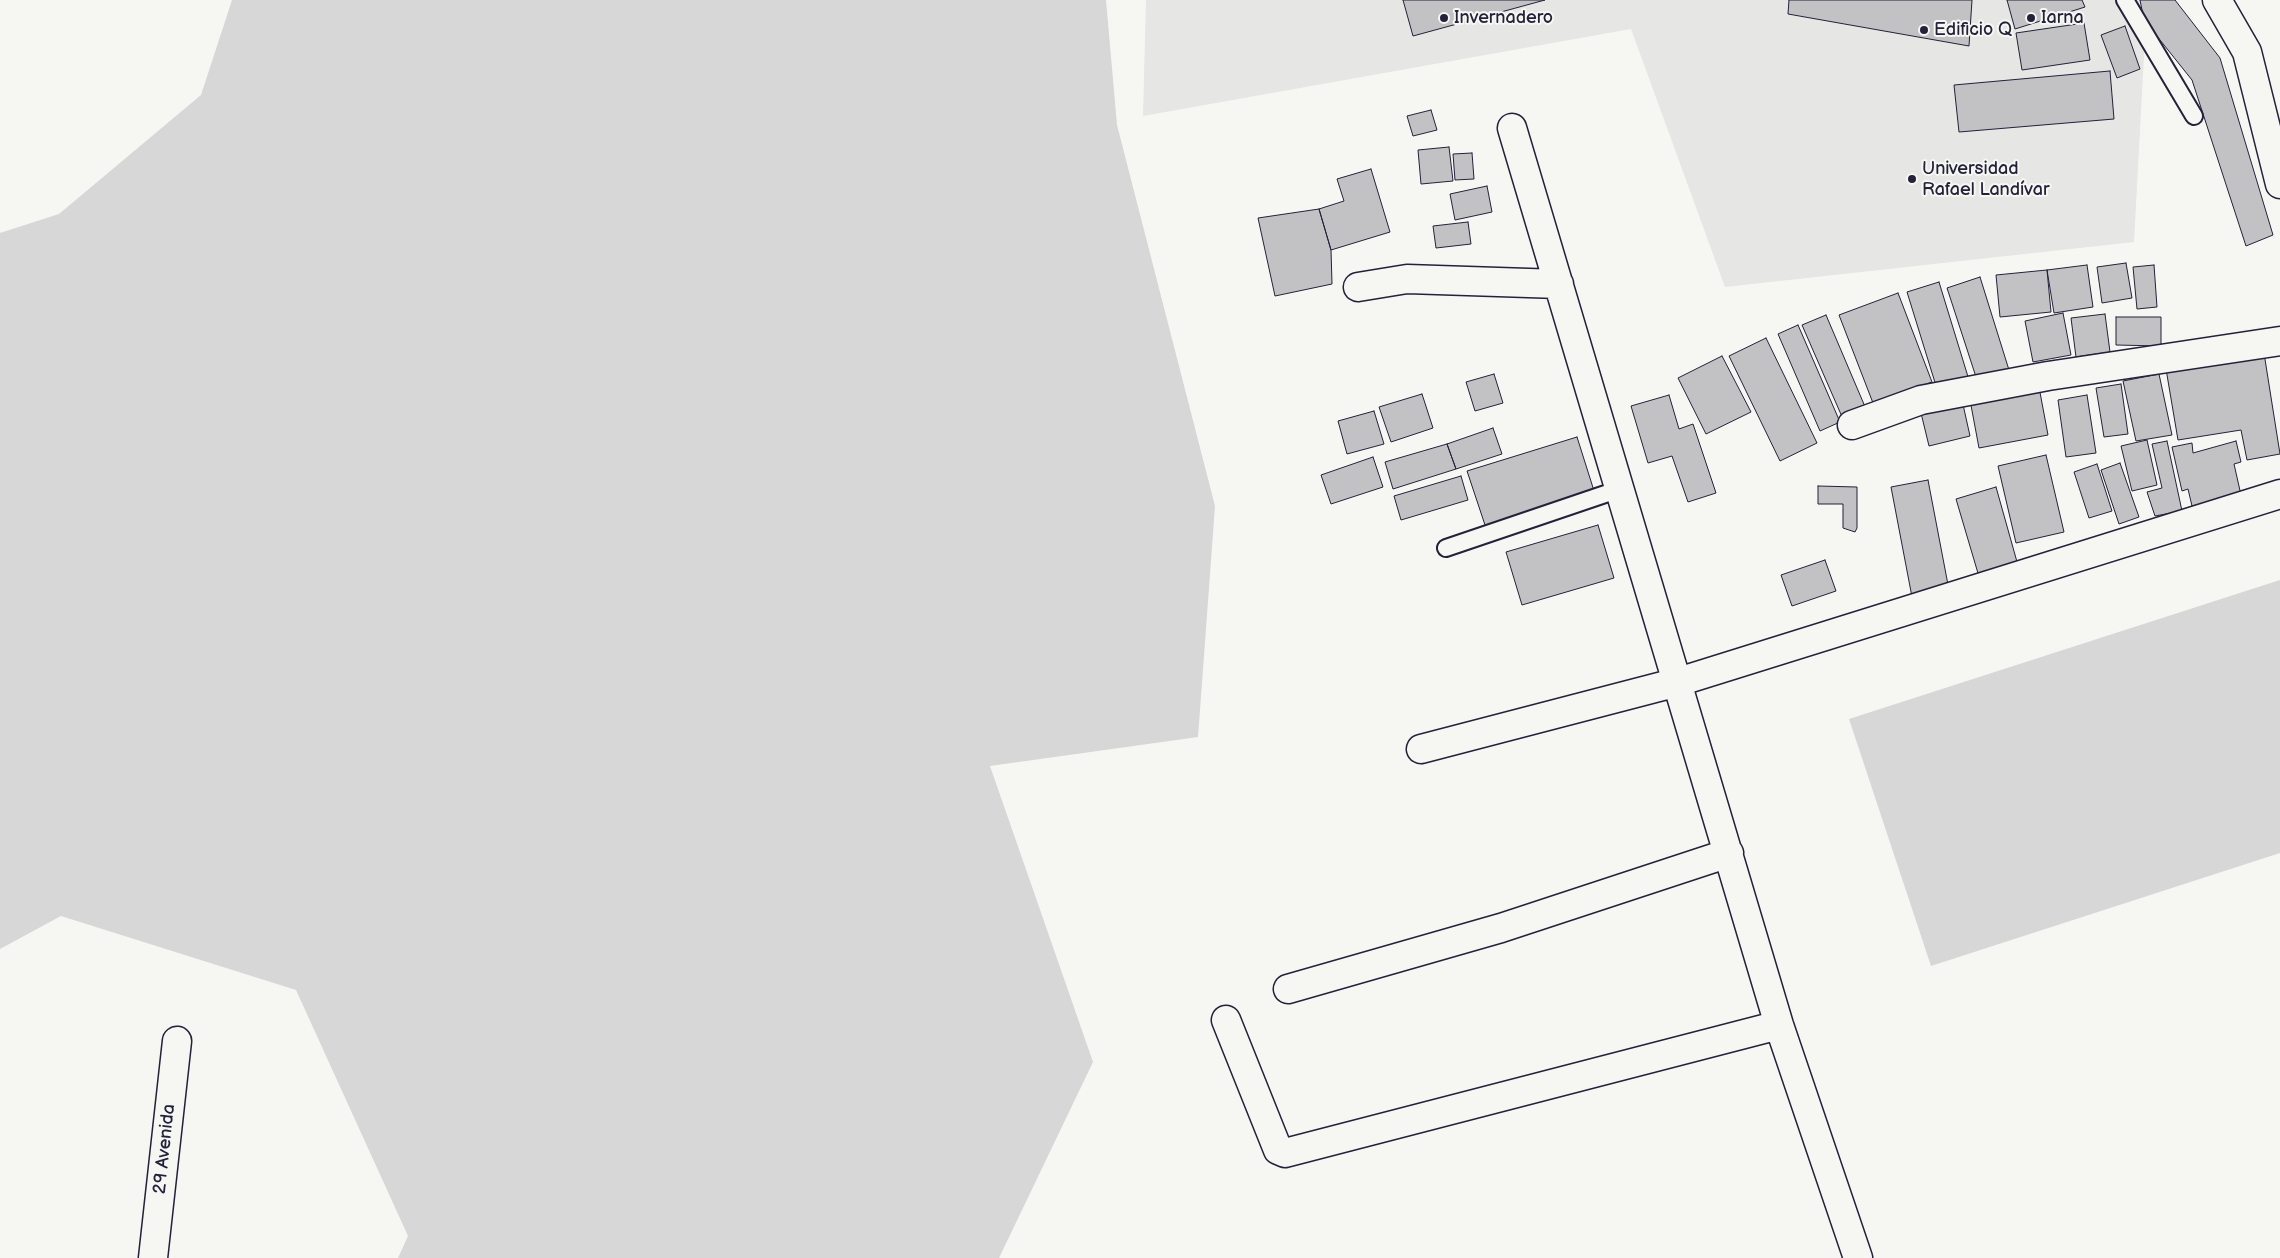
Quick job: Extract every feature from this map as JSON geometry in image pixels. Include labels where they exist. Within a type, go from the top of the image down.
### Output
[{"type":"street","points":[[2217,0],[2247,52],[2280,184]]},
{"type":"street","points":[[1512,128],[1779,1025],[1858,1258]]},
{"type":"street","points":[[1358,287],[1406,279],[1559,284]]},
{"type":"street","points":[[1852,424],[1921,400],[2048,376],[2280,341]]},
{"type":"street","points":[[1421,749],[1678,682],[2280,494]]},
{"type":"street","points":[[1288,989],[1501,928],[1728,853]]},
{"type":"street","points":[[1226,1020],[1278,1150],[1285,1153],[1779,1025]]},
{"type":"street","name":"29 Avenida","points":[[153,1258],[177,1041]]},
{"type":"lane","points":[[2125,0],[2194,116]]},
{"type":"lane","points":[[1446,548],[1620,489]]},
{"type":"shaded area","points":[[232,0],[1106,0],[1117,125],[1215,506],[1198,737],[990,766],[1093,1062],[999,1258],[398,1258],[408,1236],[296,990],[61,916],[0,949],[0,233],[59,214],[201,95]]},
{"type":"shaded area","name":"Universidad Rafael Landívar","points":[[1146,0],[2147,0],[2134,242],[1725,287],[1631,29],[1143,116]]},
{"type":"shaded area","points":[[2280,580],[2280,853],[1931,966],[1849,719]]},
{"type":"building","name":"Invernadero","points":[[1403,0],[1545,0],[1413,36]]},
{"type":"building","name":"Edificio Q","points":[[1789,0],[1972,0],[1969,46],[1788,14]]},
{"type":"building","name":"Iarna","points":[[2007,0],[2082,0],[2085,7],[2015,29]]},
{"type":"building","points":[[2140,0],[2175,0],[2220,58],[2273,235],[2246,246],[2192,80],[2144,20]]},
{"type":"building","points":[[2084,23],[2090,60],[2022,70],[2016,33]]},
{"type":"building","points":[[2125,26],[2140,69],[2117,78],[2101,35]]},
{"type":"building","points":[[2110,71],[2114,119],[1959,132],[1954,85]]},
{"type":"building","points":[[1431,110],[1437,130],[1413,136],[1407,116]]},
{"type":"building","points":[[1449,147],[1453,181],[1421,184],[1418,150]]},
{"type":"building","points":[[1472,153],[1474,179],[1455,180],[1453,154]]},
{"type":"building","points":[[1371,169],[1390,232],[1331,250],[1319,209],[1344,201],[1337,179]]},
{"type":"building","points":[[1487,186],[1492,212],[1455,220],[1450,194]]},
{"type":"building","points":[[1319,209],[1331,250],[1332,284],[1275,296],[1258,218]]},
{"type":"building","points":[[1468,222],[1471,244],[1436,248],[1433,226]]},
{"type":"building","points":[[2126,263],[2132,298],[2102,303],[2097,267]]},
{"type":"building","points":[[2087,265],[2093,307],[2054,313],[2047,270]]},
{"type":"building","points":[[2154,265],[2157,307],[2137,309],[2133,267]]},
{"type":"building","points":[[2047,270],[2051,312],[2000,317],[1996,275]]},
{"type":"building","points":[[1980,277],[2009,370],[1977,380],[1947,288]]},
{"type":"building","points":[[1939,282],[1969,380],[1937,389],[1907,292]]},
{"type":"building","points":[[1898,293],[1932,382],[1873,403],[1839,315]]},
{"type":"building","points":[[2063,313],[2071,355],[2033,362],[2025,321]]},
{"type":"building","points":[[2105,314],[2110,352],[2076,357],[2071,318]]},
{"type":"building","points":[[1826,315],[1866,409],[1843,419],[1802,325]]},
{"type":"building","points":[[2116,317],[2161,317],[2161,346],[2116,345]]},
{"type":"building","points":[[1798,325],[1840,422],[1820,431],[1778,334]]},
{"type":"building","points":[[1766,338],[1817,443],[1780,461],[1729,356]]},
{"type":"building","points":[[2264,353],[2280,454],[2247,460],[2241,430],[2178,440],[2166,369]]},
{"type":"building","points":[[1722,356],[1751,412],[1706,434],[1678,378]]},
{"type":"building","points":[[1494,374],[1503,403],[1475,411],[1466,382]]},
{"type":"building","points":[[2159,374],[2172,435],[2136,441],[2123,381]]},
{"type":"building","points":[[2121,384],[2128,434],[2104,437],[2096,388]]},
{"type":"building","points":[[2039,387],[2048,435],[1979,448],[1970,400]]},
{"type":"building","points":[[1422,394],[1433,428],[1391,442],[1379,407]]},
{"type":"building","points":[[1669,395],[1679,429],[1693,424],[1716,493],[1688,502],[1672,456],[1648,463],[1631,406]]},
{"type":"building","points":[[2087,395],[2096,453],[2066,457],[2058,400]]},
{"type":"building","points":[[1962,400],[1970,436],[1929,446],[1920,409]]},
{"type":"building","points":[[1374,411],[1384,444],[1347,454],[1338,421]]},
{"type":"building","points":[[1493,428],[1502,454],[1456,469],[1447,444]]},
{"type":"building","points":[[1577,437],[1595,494],[1486,528],[1467,471]]},
{"type":"building","points":[[2147,440],[2157,485],[2132,491],[2121,446]]},
{"type":"building","points":[[2167,441],[2182,511],[2155,516],[2147,492],[2162,488],[2152,444]]},
{"type":"building","points":[[2236,441],[2241,462],[2234,464],[2241,495],[2192,506],[2188,489],[2182,491],[2172,447],[2192,443],[2193,453]]},
{"type":"building","points":[[1447,444],[1456,469],[1393,489],[1385,462]]},
{"type":"building","points":[[2046,455],[2064,532],[2016,543],[1998,466]]},
{"type":"building","points":[[1373,457],[1383,487],[1331,504],[1321,475]]},
{"type":"building","points":[[2120,463],[2139,517],[2119,524],[2101,470]]},
{"type":"building","points":[[2097,464],[2112,511],[2089,518],[2074,472]]},
{"type":"building","points":[[1461,476],[1468,500],[1401,520],[1394,496]]},
{"type":"building","points":[[1928,480],[1949,590],[1912,597],[1891,487]]},
{"type":"building","points":[[1818,486],[1857,487],[1857,528],[1855,532],[1843,528],[1843,504],[1818,504]]},
{"type":"building","points":[[1996,487],[2019,569],[1980,580],[1956,499]]},
{"type":"building","points":[[1598,525],[1614,578],[1522,605],[1506,552]]},
{"type":"building","points":[[1825,560],[1836,591],[1792,606],[1781,575]]},
{"type":"place","name":"Invernadero","points":[[1444,18]]},
{"type":"place","name":"Iarna","points":[[2031,18]]},
{"type":"place","name":"Edificio Q","points":[[1924,30]]},
{"type":"place","name":"Universidad Rafael Landívar","points":[[1912,179]]}]
